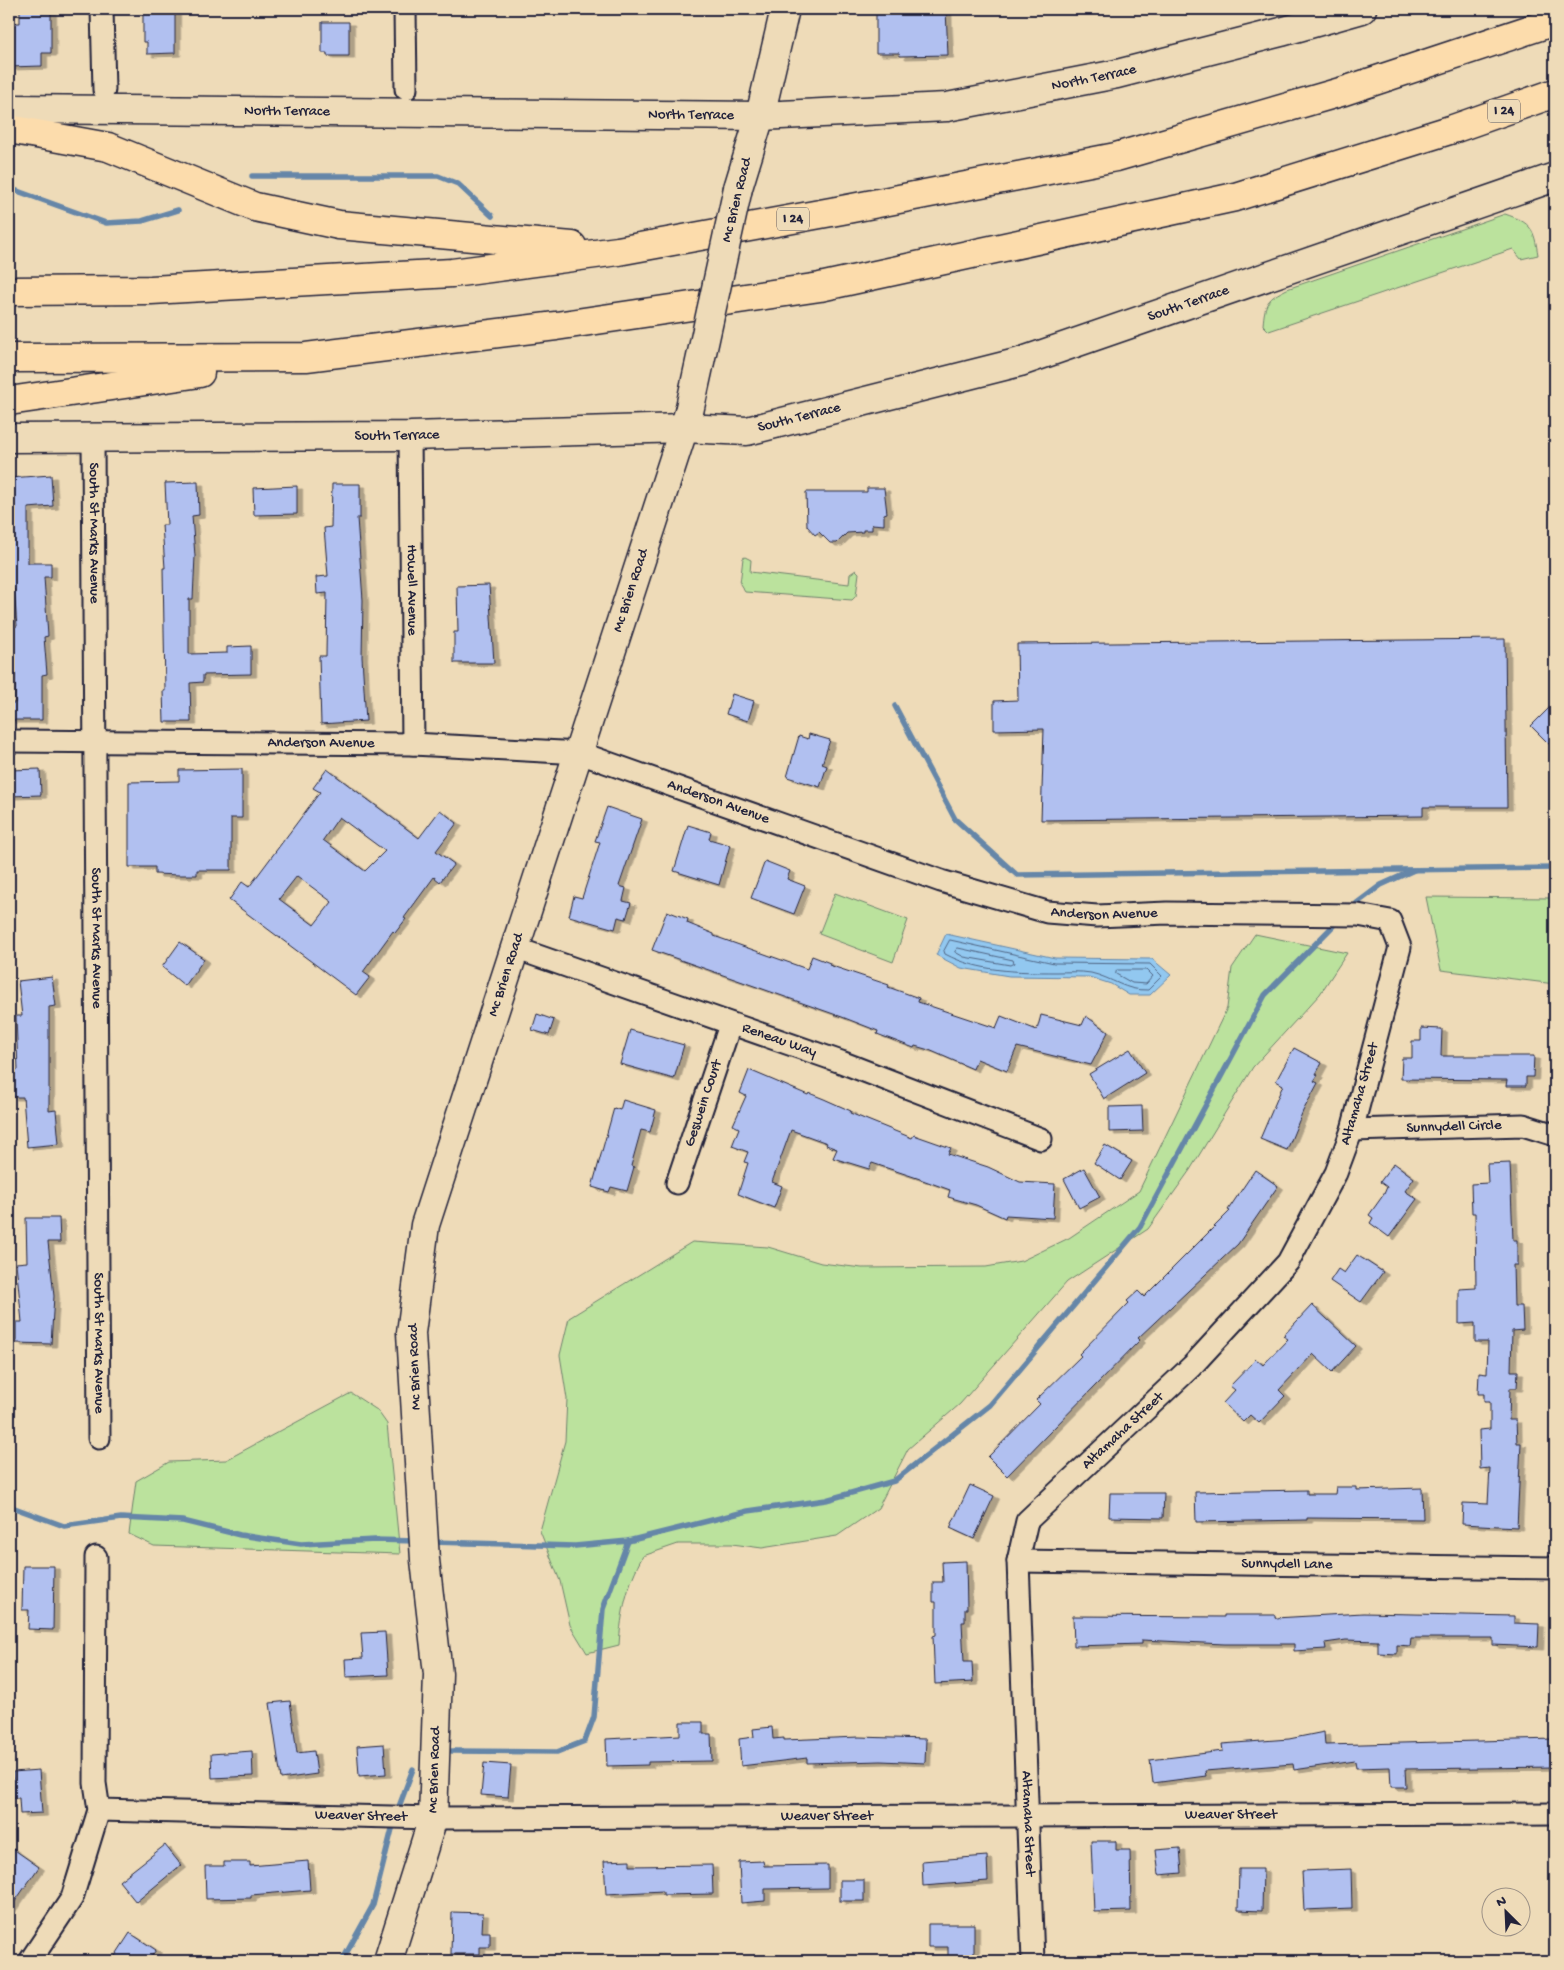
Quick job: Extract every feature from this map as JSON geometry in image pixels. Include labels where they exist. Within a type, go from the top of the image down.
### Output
[{"type":"highway","name":"I 24","points":[[9,291],[151,290],[452,273],[618,251],[842,210],[1116,156],[1344,91],[1555,21]]},
{"type":"highway","name":"I 24","points":[[9,358],[306,357],[556,326],[820,287],[1235,197],[1453,129],[1555,93]]},
{"type":"highway","points":[[9,128],[108,147],[255,207],[330,223],[618,251]]},
{"type":"highway","points":[[9,401],[306,357]]},
{"type":"street","points":[[102,9],[104,90]]},
{"type":"street","points":[[406,9],[406,88]]},
{"type":"street","name":"Mc Brien Road","points":[[388,1961],[433,1818],[438,1674],[425,1560],[422,1484],[411,1333],[425,1225],[514,948],[580,753],[686,420],[738,188],[760,116],[785,9]]},
{"type":"street","name":"North Terrace","points":[[9,109],[760,116],[947,107],[1117,74],[1362,9]]},
{"type":"street","name":"South Terrace","points":[[9,438],[410,436],[686,420],[746,431],[1020,362],[1555,177]]},
{"type":"street","name":"Howell Avenue","points":[[410,436],[414,744]]},
{"type":"street","name":"South St Marks Avenue","points":[[93,439],[93,741],[98,1438]]},
{"type":"street","name":"Anderson Avenue","points":[[9,741],[414,744],[580,753],[941,881],[1047,912],[1097,916],[1168,913],[1358,915],[1390,921],[1400,947]]},
{"type":"street","name":"Altamaha Street","points":[[1033,1961],[1026,1818],[1018,1561],[1027,1522],[1192,1366],[1288,1262],[1336,1173],[1352,1130],[1400,947]]},
{"type":"street","name":"Reneau Way","points":[[514,948],[730,1025],[841,1062],[1041,1139]]},
{"type":"street","name":"Geswein Court","points":[[677,1183],[730,1025]]},
{"type":"street","name":"Sunnydell Circle","points":[[1352,1130],[1523,1125],[1555,1135]]},
{"type":"street","points":[[30,1961],[72,1898],[99,1810],[94,1783],[96,1557]]},
{"type":"street","name":"Sunnydell Lane","points":[[1018,1561],[1555,1568]]},
{"type":"street","name":"Weaver Street","points":[[99,1810],[433,1818],[1026,1818],[1555,1814]]},
{"type":"green space","points":[[1505,214],[1514,217],[1530,228],[1535,239],[1538,255],[1521,259],[1513,249],[1269,331],[1263,325],[1268,302],[1287,289]]},
{"type":"green space","points":[[743,558],[751,560],[750,572],[849,584],[850,574],[856,570],[859,573],[856,596],[852,600],[745,592],[740,584]]},
{"type":"green space","points":[[835,893],[908,920],[893,962],[819,934]]},
{"type":"green space","points":[[1426,897],[1555,898],[1555,984],[1441,970]]},
{"type":"green space","points":[[1255,934],[1347,953],[1320,994],[1253,1067],[1190,1170],[1148,1229],[1067,1282],[960,1404],[908,1449],[878,1508],[837,1536],[762,1548],[732,1544],[678,1544],[643,1556],[633,1577],[626,1599],[619,1645],[587,1653],[570,1625],[560,1581],[540,1531],[565,1441],[567,1399],[560,1355],[569,1318],[692,1242],[768,1247],[821,1263],[862,1268],[986,1267],[1021,1261],[1069,1238],[1139,1191],[1227,1008],[1232,968]]},
{"type":"green space","points":[[351,1393],[377,1410],[387,1424],[400,1554],[154,1546],[129,1534],[136,1481],[169,1462],[226,1460]]},
{"type":"water","points":[[946,934],[1055,958],[1152,959],[1171,975],[1150,995],[1129,995],[1111,984],[1089,977],[1009,976],[961,968],[936,955]]},
{"type":"building","points":[[20,9],[51,9],[51,53],[42,53],[42,66],[9,67],[9,23],[20,23]]},
{"type":"building","points":[[143,9],[175,9],[175,53],[147,54],[147,42],[143,42]]},
{"type":"building","points":[[876,9],[946,9],[948,55],[900,56],[899,53],[876,53]]},
{"type":"building","points":[[322,22],[349,22],[349,56],[327,56],[327,53],[322,53]]},
{"type":"building","points":[[51,475],[53,506],[28,508],[28,563],[51,563],[51,577],[44,577],[48,636],[44,637],[47,674],[42,675],[42,720],[9,720],[9,703],[15,703],[15,664],[9,665],[9,627],[17,626],[14,589],[9,589],[9,519],[12,519],[9,478]]},
{"type":"building","points":[[198,482],[199,515],[192,516],[195,556],[193,599],[189,599],[189,654],[227,653],[227,647],[251,646],[251,674],[203,675],[203,682],[190,683],[191,722],[164,722],[163,568],[165,568],[162,525],[167,525],[165,483]]},
{"type":"building","points":[[332,484],[360,484],[360,518],[357,518],[363,600],[362,657],[366,721],[321,724],[319,656],[326,656],[327,593],[317,594],[316,577],[328,576],[324,528],[331,527]]},
{"type":"building","points":[[297,486],[297,514],[254,515],[253,488]]},
{"type":"building","points":[[867,488],[884,488],[887,513],[884,514],[884,525],[872,524],[872,530],[847,533],[837,543],[830,543],[819,532],[815,535],[807,526],[806,492],[867,492]]},
{"type":"building","points":[[489,585],[494,663],[454,663],[454,632],[458,632],[457,586]]},
{"type":"building","points":[[1505,639],[1507,807],[1423,807],[1423,816],[1041,820],[1044,729],[994,730],[994,701],[1018,700],[1017,644]]},
{"type":"building","points":[[732,694],[754,701],[748,721],[726,714]]},
{"type":"building","points":[[1555,702],[1555,750],[1531,726]]},
{"type":"building","points":[[809,734],[830,740],[822,764],[827,766],[820,787],[787,777],[799,736],[808,739]]},
{"type":"building","points":[[40,769],[41,795],[9,796],[9,770]]},
{"type":"building","points":[[242,769],[242,818],[231,818],[231,870],[197,870],[197,875],[179,875],[155,874],[155,867],[129,867],[129,782],[179,781],[179,770]]},
{"type":"building","points":[[327,769],[419,838],[440,810],[457,823],[436,851],[454,864],[440,882],[434,877],[404,918],[406,919],[395,933],[393,931],[363,972],[370,977],[356,995],[229,900],[242,882],[249,887],[320,792],[313,788]],"holes":[[[339,817],[385,851],[365,871],[323,840]],[[297,876],[332,902],[314,925],[279,899]]]},
{"type":"building","points":[[607,807],[642,819],[619,886],[626,888],[623,901],[631,903],[626,919],[618,917],[615,929],[569,916],[574,896],[582,898],[600,842],[595,841]]},
{"type":"building","points":[[688,825],[711,832],[709,839],[730,845],[719,885],[674,871]]},
{"type":"building","points":[[765,861],[790,871],[787,879],[805,886],[794,914],[751,898]]},
{"type":"building","points":[[667,911],[688,919],[687,923],[714,934],[714,936],[807,969],[812,956],[830,963],[829,965],[889,985],[888,987],[919,998],[918,1002],[996,1028],[1001,1016],[1037,1030],[1041,1015],[1082,1025],[1086,1016],[1108,1032],[1091,1065],[1017,1047],[1007,1071],[977,1059],[973,1069],[929,1050],[915,1046],[914,1048],[877,1034],[878,1031],[842,1017],[652,950]]},
{"type":"building","points":[[180,942],[204,959],[185,986],[162,967]]},
{"type":"building","points":[[52,977],[56,1006],[49,1007],[49,1111],[56,1110],[59,1144],[27,1147],[23,1097],[11,1097],[11,1070],[18,1070],[16,1016],[22,1016],[18,981]]},
{"type":"building","points":[[537,1014],[554,1020],[549,1035],[532,1030]]},
{"type":"building","points":[[1421,1028],[1442,1029],[1441,1056],[1534,1056],[1533,1077],[1526,1077],[1526,1086],[1506,1086],[1507,1080],[1401,1079],[1402,1058],[1412,1058],[1412,1041],[1421,1041]]},
{"type":"building","points":[[630,1030],[684,1045],[674,1079],[620,1064]]},
{"type":"building","points":[[1294,1048],[1322,1063],[1314,1081],[1318,1083],[1303,1111],[1287,1150],[1260,1139],[1283,1085],[1276,1081]]},
{"type":"building","points":[[1130,1049],[1145,1073],[1104,1099],[1089,1074]]},
{"type":"building","points":[[749,1070],[808,1095],[809,1093],[824,1099],[851,1111],[850,1113],[912,1138],[914,1135],[951,1148],[948,1154],[988,1167],[1020,1182],[1055,1184],[1053,1218],[1006,1215],[1005,1218],[976,1205],[948,1197],[950,1190],[917,1178],[872,1163],[869,1169],[833,1158],[837,1149],[826,1145],[827,1143],[791,1130],[772,1182],[782,1186],[774,1208],[738,1194],[748,1163],[744,1162],[748,1152],[732,1146],[739,1128],[733,1125],[746,1096],[740,1093]]},
{"type":"building","points":[[623,1100],[656,1110],[650,1132],[641,1130],[631,1166],[634,1167],[627,1191],[611,1187],[609,1192],[592,1187],[614,1108],[620,1110]]},
{"type":"building","points":[[1142,1106],[1143,1131],[1109,1132],[1109,1107]]},
{"type":"building","points":[[1105,1145],[1132,1161],[1120,1180],[1094,1163]]},
{"type":"building","points":[[1394,1163],[1414,1178],[1405,1191],[1417,1199],[1389,1237],[1370,1223],[1373,1218],[1369,1215],[1384,1194],[1387,1187],[1380,1182]]},
{"type":"building","points":[[1510,1163],[1513,1240],[1517,1240],[1517,1265],[1513,1265],[1514,1306],[1522,1306],[1523,1330],[1512,1331],[1511,1371],[1518,1371],[1517,1388],[1510,1388],[1509,1420],[1516,1420],[1517,1443],[1521,1443],[1517,1527],[1462,1524],[1463,1503],[1488,1504],[1490,1468],[1480,1469],[1479,1430],[1490,1429],[1490,1402],[1484,1402],[1484,1394],[1478,1394],[1479,1373],[1487,1374],[1488,1342],[1475,1342],[1475,1323],[1459,1324],[1459,1289],[1476,1288],[1475,1213],[1472,1213],[1471,1184],[1488,1183],[1487,1164]]},
{"type":"building","points":[[1084,1168],[1100,1197],[1079,1208],[1064,1179]]},
{"type":"building","points":[[1255,1170],[1278,1186],[1238,1244],[1138,1338],[1140,1340],[1007,1476],[988,1457],[1040,1404],[1036,1400],[1081,1356],[1079,1354],[1129,1303],[1127,1301],[1138,1291],[1144,1297],[1230,1211],[1228,1210]]},
{"type":"building","points":[[26,1218],[59,1218],[60,1242],[48,1242],[54,1296],[51,1344],[16,1343],[16,1322],[22,1322],[16,1263],[27,1262]]},
{"type":"building","points":[[1357,1255],[1383,1272],[1361,1302],[1330,1281],[1338,1269],[1344,1273]]},
{"type":"building","points":[[1312,1305],[1356,1346],[1332,1372],[1313,1354],[1279,1390],[1285,1396],[1259,1423],[1250,1415],[1243,1422],[1223,1403],[1235,1390],[1230,1386],[1256,1359],[1263,1365],[1288,1339],[1283,1336]]},
{"type":"building","points":[[970,1485],[994,1496],[974,1539],[950,1528]]},
{"type":"building","points":[[1336,1487],[1356,1487],[1356,1490],[1422,1488],[1423,1519],[1307,1518],[1307,1520],[1196,1522],[1195,1492],[1307,1490],[1307,1494],[1335,1494]]},
{"type":"building","points":[[1110,1493],[1164,1493],[1163,1518],[1109,1517]]},
{"type":"building","points":[[966,1561],[967,1609],[965,1609],[965,1622],[962,1622],[964,1662],[972,1662],[973,1682],[935,1684],[933,1636],[936,1635],[936,1602],[933,1602],[933,1582],[943,1582],[942,1562]]},
{"type":"building","points":[[23,1566],[54,1566],[53,1630],[28,1629],[29,1610],[22,1610]]},
{"type":"building","points":[[1363,1613],[1514,1616],[1514,1623],[1539,1624],[1538,1647],[1493,1645],[1493,1638],[1411,1638],[1410,1646],[1397,1645],[1397,1654],[1378,1653],[1378,1641],[1346,1640],[1325,1643],[1326,1649],[1294,1651],[1294,1644],[1224,1644],[1142,1640],[1142,1644],[1074,1646],[1073,1616],[1224,1617],[1224,1615],[1275,1615],[1275,1618]]},
{"type":"building","points":[[385,1632],[388,1675],[346,1677],[345,1659],[363,1658],[361,1633]]},
{"type":"building","points":[[290,1701],[297,1753],[314,1751],[317,1774],[281,1779],[270,1703]]},
{"type":"building","points":[[680,1722],[703,1722],[703,1734],[711,1734],[712,1761],[648,1762],[648,1765],[607,1766],[606,1739],[680,1735]]},
{"type":"building","points":[[772,1727],[773,1739],[784,1738],[784,1740],[859,1737],[926,1739],[925,1763],[881,1761],[807,1763],[807,1758],[741,1766],[739,1739],[754,1737],[753,1729]]},
{"type":"building","points":[[1324,1732],[1325,1745],[1555,1739],[1555,1767],[1405,1769],[1406,1787],[1391,1787],[1390,1767],[1356,1768],[1355,1761],[1294,1770],[1293,1764],[1205,1771],[1206,1776],[1153,1783],[1150,1760],[1223,1751],[1222,1744],[1289,1739]]},
{"type":"building","points":[[384,1744],[386,1774],[359,1776],[357,1746]]},
{"type":"building","points":[[252,1751],[253,1776],[212,1778],[211,1754]]},
{"type":"building","points":[[484,1763],[511,1765],[508,1797],[481,1795]]},
{"type":"building","points":[[39,1770],[42,1813],[20,1814],[19,1798],[14,1798],[13,1772]]},
{"type":"building","points":[[1091,1841],[1116,1841],[1116,1850],[1130,1850],[1131,1911],[1094,1912]]},
{"type":"building","points":[[165,1845],[181,1865],[136,1902],[119,1881]]},
{"type":"building","points":[[9,1846],[39,1867],[9,1910]]},
{"type":"building","points":[[1180,1848],[1182,1873],[1159,1875],[1156,1850]]},
{"type":"building","points":[[987,1856],[988,1881],[923,1886],[922,1861]]},
{"type":"building","points":[[630,1860],[630,1866],[712,1865],[713,1894],[663,1895],[663,1891],[606,1894],[604,1861]]},
{"type":"building","points":[[308,1861],[310,1890],[251,1895],[251,1898],[206,1899],[205,1866],[224,1866],[224,1862],[250,1862],[250,1866]]},
{"type":"building","points":[[763,1861],[764,1866],[828,1865],[828,1888],[765,1889],[765,1901],[741,1903],[739,1862]]},
{"type":"building","points":[[1239,1869],[1263,1869],[1262,1911],[1238,1910]]},
{"type":"building","points":[[1351,1869],[1352,1908],[1304,1910],[1302,1871]]},
{"type":"building","points":[[840,1880],[864,1880],[864,1901],[840,1901]]},
{"type":"building","points":[[452,1912],[483,1913],[482,1932],[490,1932],[490,1947],[480,1947],[480,1954],[451,1954]]},
{"type":"building","points":[[928,1924],[974,1924],[974,1958],[948,1958],[948,1947],[928,1947]]},
{"type":"building","points":[[130,1933],[156,1950],[148,1961],[122,1961],[115,1956]]},
{"type":"waterway","points":[[252,176],[438,176],[458,184],[492,216]]},
{"type":"waterway","points":[[9,188],[106,223],[142,221],[178,210]]},
{"type":"waterway","points":[[895,706],[955,819],[1017,875],[1555,868]]},
{"type":"waterway","points":[[1357,903],[1381,885],[1414,870]]},
{"type":"waterway","points":[[431,1542],[575,1546],[628,1541],[748,1511],[826,1500],[894,1481],[990,1405],[1140,1227],[1265,995],[1333,926]]},
{"type":"waterway","points":[[9,1506],[64,1526],[121,1518],[183,1521],[240,1535],[301,1544],[375,1540],[417,1541]]},
{"type":"waterway","points":[[452,1751],[557,1752],[585,1741],[594,1717],[603,1609],[628,1541]]},
{"type":"waterway","points":[[397,1812],[413,1769]]},
{"type":"waterway","points":[[342,1961],[373,1905],[394,1821]]}]
